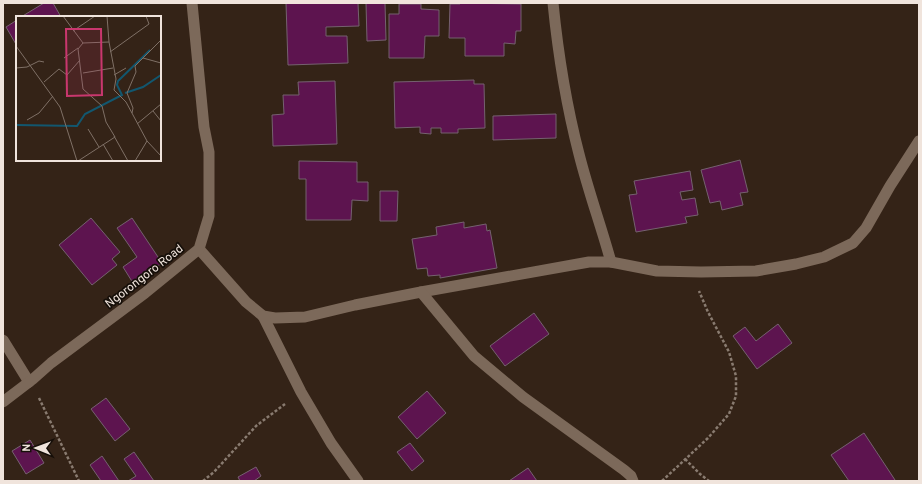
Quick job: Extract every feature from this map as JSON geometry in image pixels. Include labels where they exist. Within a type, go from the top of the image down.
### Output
[{"type":"street","name":"Ngorongoro Road","points":[[3,402],[151,288],[199,249],[209,216],[209,152],[204,127],[192,3]]},
{"type":"street","points":[[553,3],[557,41],[566,96],[579,154],[611,262]]},
{"type":"street","points":[[263,316],[275,318],[305,317],[355,304],[589,262],[611,262],[657,271],[756,271],[796,264],[824,257],[853,243],[866,228],[890,186],[919,141]]},
{"type":"street","points":[[199,249],[246,302],[263,316],[301,392],[331,443],[358,481]]},
{"type":"street","points":[[421,292],[474,356],[523,397],[624,470],[631,476],[633,481]]},
{"type":"street","points":[[3,340],[31,381]]},
{"type":"path","points":[[662,481],[708,438],[729,414],[736,396],[736,376],[729,352],[708,312],[692,272]]},
{"type":"path","points":[[31,381],[78,481]]},
{"type":"path","points":[[203,481],[214,472],[256,426],[301,392]]},
{"type":"path","points":[[685,459],[709,481]]},
{"type":"building","points":[[44,3],[53,3],[60,16],[23,16]]},
{"type":"building","points":[[286,3],[358,3],[359,26],[326,27],[326,36],[347,36],[348,63],[288,65]]},
{"type":"building","points":[[366,3],[385,3],[386,40],[367,41]]},
{"type":"building","points":[[399,4],[421,4],[421,9],[439,10],[439,36],[425,36],[424,58],[389,58],[389,14],[399,14]]},
{"type":"building","points":[[450,4],[521,4],[521,31],[516,31],[515,44],[504,43],[504,56],[465,56],[465,38],[449,38]]},
{"type":"building","points":[[16,21],[16,44],[6,27]]},
{"type":"building","points":[[474,80],[474,84],[484,84],[485,128],[458,129],[458,133],[441,133],[441,128],[431,128],[431,134],[420,133],[420,127],[395,128],[394,82]]},
{"type":"building","points":[[335,81],[337,144],[273,146],[272,115],[284,114],[283,95],[299,95],[298,82]]},
{"type":"building","points":[[556,114],[556,138],[493,140],[493,116]]},
{"type":"building","points":[[740,160],[748,192],[740,193],[743,205],[722,210],[720,201],[710,203],[701,170]]},
{"type":"building","points":[[299,161],[357,162],[357,182],[368,182],[368,201],[352,200],[351,220],[306,220],[306,179],[299,179]]},
{"type":"building","points":[[690,171],[693,190],[680,192],[682,200],[695,198],[698,215],[685,217],[687,223],[636,232],[629,195],[637,194],[634,181]]},
{"type":"building","points":[[380,191],[398,191],[397,221],[380,221]]},
{"type":"building","points":[[91,218],[120,252],[112,259],[117,265],[92,285],[59,245]]},
{"type":"building","points":[[132,218],[162,263],[133,283],[123,267],[137,257],[117,228]]},
{"type":"building","points":[[464,222],[464,228],[486,224],[487,231],[490,230],[497,268],[440,278],[440,275],[428,276],[427,268],[417,269],[412,239],[437,235],[436,227]]},
{"type":"building","points":[[534,313],[549,334],[505,366],[490,346]]},
{"type":"building","points":[[778,324],[792,343],[757,369],[733,336],[745,327],[756,341]]},
{"type":"building","points":[[427,391],[446,413],[417,439],[398,417]]},
{"type":"building","points":[[106,398],[130,429],[115,441],[91,409]]},
{"type":"building","points":[[864,433],[895,480],[849,481],[831,455]]},
{"type":"building","points":[[30,440],[44,463],[26,474],[12,451]]},
{"type":"building","points":[[410,443],[424,461],[412,471],[397,452]]},
{"type":"building","points":[[134,452],[154,481],[128,481],[136,476],[124,459]]},
{"type":"building","points":[[102,456],[119,481],[101,481],[90,465]]},
{"type":"building","points":[[256,467],[261,476],[254,481],[240,481],[238,477]]},
{"type":"building","points":[[528,468],[537,481],[509,481]]}]
